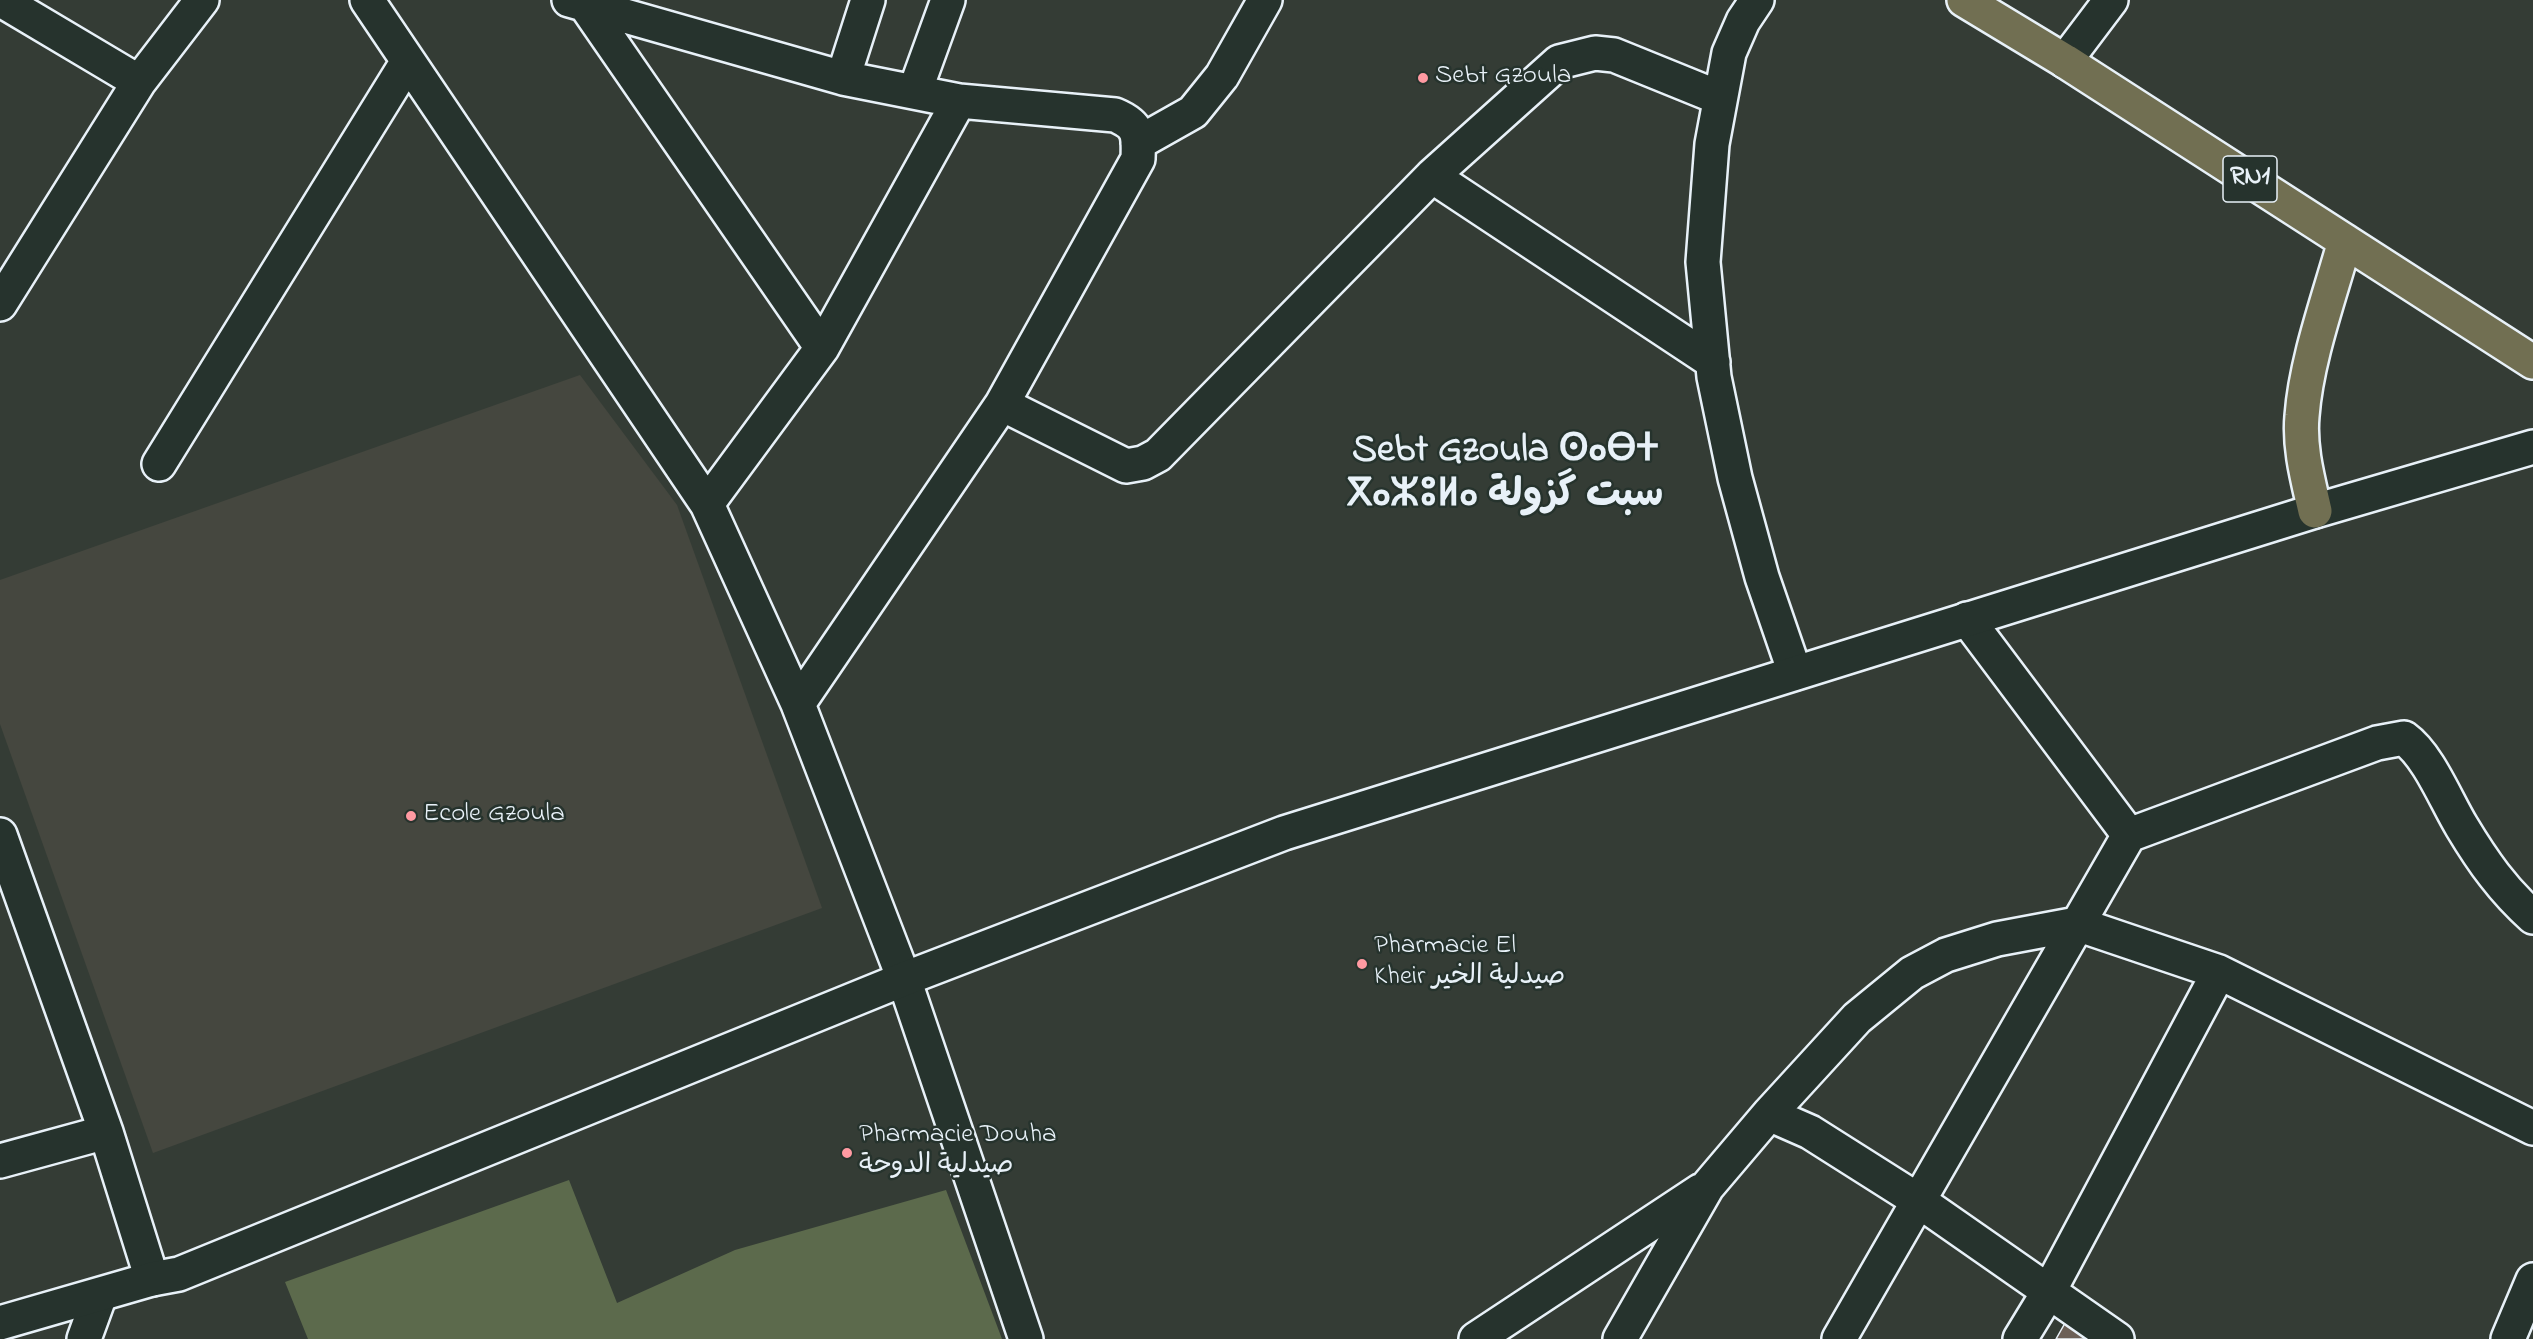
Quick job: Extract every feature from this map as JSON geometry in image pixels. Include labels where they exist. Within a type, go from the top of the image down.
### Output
[{"type":"main road","name":"RN1","points":[[1964,0],[2065,61],[2533,362]]},
{"type":"main road","points":[[2315,511],[2304,463],[2302,416],[2314,351],[2345,241]]},
{"type":"street","points":[[1,0],[139,82]]},
{"type":"street","points":[[0,304],[139,82],[202,0]]},
{"type":"street","points":[[367,0],[707,504],[798,704],[904,979],[1026,1339]]},
{"type":"street","points":[[843,78],[868,0]]},
{"type":"street","points":[[915,91],[948,0]]},
{"type":"street","points":[[1138,143],[1192,112],[1222,76],[1265,0]]},
{"type":"street","points":[[1757,0],[1743,21],[1729,53],[1712,144],[1703,262],[1713,362],[1735,478],[1762,577],[1795,673]]},
{"type":"street","points":[[2065,61],[2111,0]]},
{"type":"street","points":[[581,2],[843,78],[959,101],[1115,115],[1130,121],[1138,143],[1138,159],[1002,404],[798,704]]},
{"type":"street","points":[[581,2],[822,348]]},
{"type":"street","points":[[1002,404],[1126,466],[1143,463],[1158,455],[1432,176],[1559,62],[1595,53],[1614,55],[1720,98]]},
{"type":"street","points":[[159,464],[408,61]]},
{"type":"street","points":[[707,504],[822,348],[959,101]]},
{"type":"street","points":[[1432,176],[1713,362]]},
{"type":"street","points":[[0,1323],[152,1279],[179,1274],[904,979],[1284,833],[2315,511],[2533,447]]},
{"type":"street","points":[[1967,619],[2129,835]]},
{"type":"street","points":[[1839,1339],[2129,835],[2377,743],[2404,738],[2422,756],[2484,863],[2509,896],[2533,917]]},
{"type":"street","points":[[0,835],[106,1132],[152,1279]]},
{"type":"street","points":[[1620,1339],[1707,1187],[1769,1114],[1857,1018],[1912,973],[1946,955],[1971,946],[2077,924],[2219,972],[2533,1128]]},
{"type":"street","points":[[2020,1339],[2049,1293],[2219,972]]},
{"type":"street","points":[[1769,1114],[1810,1132],[1919,1201],[2117,1339]]},
{"type":"street","points":[[0,1161],[106,1132]]},
{"type":"street","points":[[1476,1339],[1707,1187]]},
{"type":"street","points":[[2508,1339],[2533,1280]]},
{"type":"street","points":[[84,1339],[100,1295]]},
{"type":"shaded area","name":"Ecole Gzoula","points":[[580,375],[677,505],[822,908],[153,1153],[0,724],[0,580]]},
{"type":"green space","points":[[569,1180],[617,1303],[735,1250],[946,1190],[1002,1339],[308,1339],[285,1282]]},
{"type":"building","points":[[2069,1316],[2097,1339],[2056,1339]]},
{"type":"place","name":"Sebt Gzoula","points":[[1423,78]]},
{"type":"place","name":"Ecole Gzoula","points":[[411,816]]},
{"type":"place","name":"Pharmacie El Kheir صيدلية الخير","points":[[1362,964]]},
{"type":"place","name":"Pharmacie Douha صيدلية الدوحة","points":[[847,1153]]},
{"type":"district","name":"Sebt Gzoula ⵙⴰⴱⵜ ⴳⴰⵣⵓⵍⴰ سبت گزولة","points":[[1505,476]]}]
